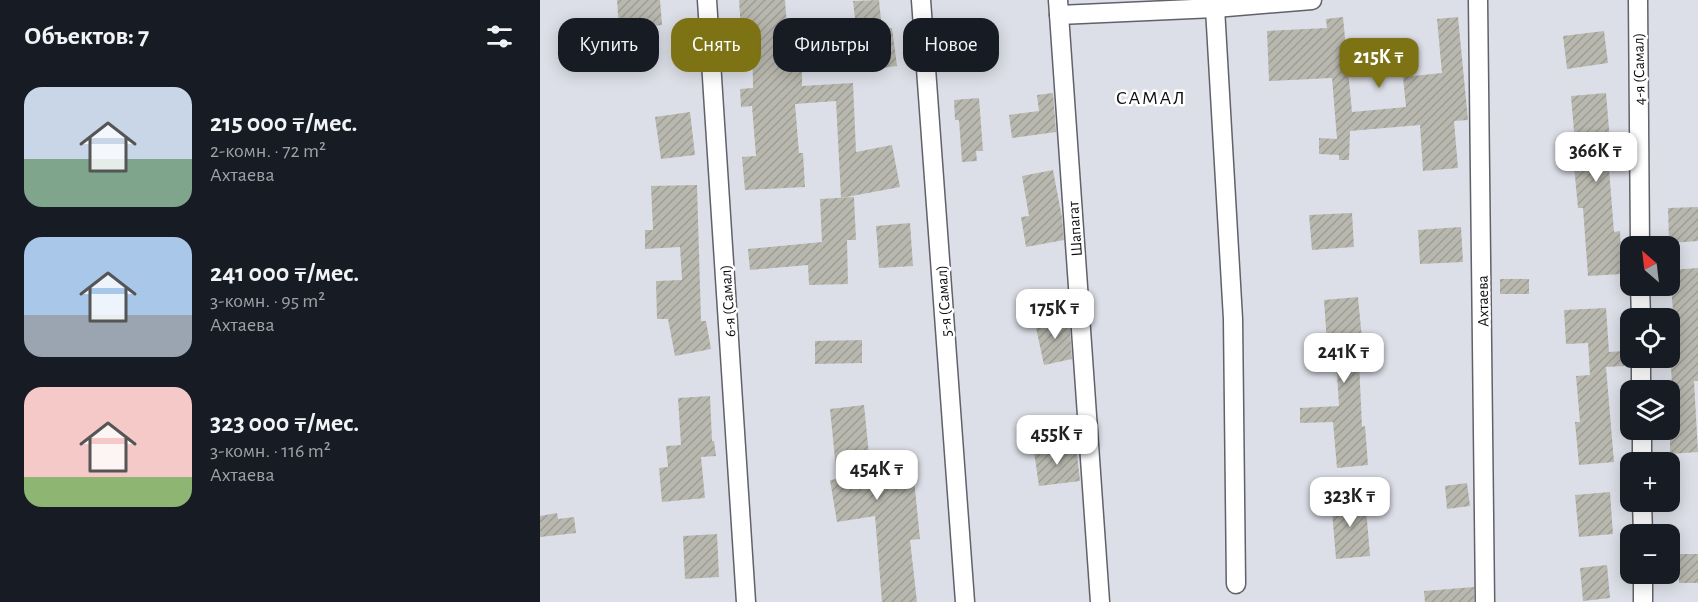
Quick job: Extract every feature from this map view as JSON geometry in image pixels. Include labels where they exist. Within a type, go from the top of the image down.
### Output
[{"type":"street","name":"6-я (Самал)","points":[[707,0],[746,602]]},
{"type":"street","name":"5-я (Самал)","points":[[921,0],[965,602]]},
{"type":"street","points":[[1059,7],[1215,8],[1312,0]]},
{"type":"street","name":"Ахтаева","points":[[1478,0],[1485,602]]},
{"type":"street","name":"4-я (Самал)","points":[[1638,0],[1640,236]]},
{"type":"street","name":"Шапагат","points":[[1059,7],[1100,602]]},
{"type":"street","points":[[1215,8],[1233,319],[1236,584]]},
{"type":"street","points":[[1643,584],[1643,602]]},
{"type":"building","points":[[617,0],[660,0],[662,25],[659,25],[659,18],[618,18]]},
{"type":"building","points":[[739,0],[785,0],[786,18],[773,18],[773,72],[802,72],[802,86],[853,83],[856,152],[892,145],[900,187],[841,198],[836,101],[795,104],[799,153],[803,153],[805,187],[745,190],[742,157],[756,156],[752,106],[741,107],[740,89],[753,88],[753,72],[761,72],[761,18],[740,18]]},
{"type":"building","points":[[879,0],[881,18],[855,18],[853,1]]},
{"type":"building","points":[[1343,17],[1352,112],[1406,107],[1403,77],[1442,73],[1437,19],[1458,17],[1468,120],[1454,121],[1458,168],[1423,171],[1420,125],[1350,131],[1349,160],[1339,160],[1339,155],[1319,154],[1319,138],[1337,139],[1332,78],[1269,81],[1267,31],[1327,28],[1326,19]]},
{"type":"building","points":[[891,28],[892,28],[897,66],[891,67]]},
{"type":"building","points":[[1604,31],[1608,63],[1567,69],[1563,36]]},
{"type":"building","points":[[1053,93],[1056,132],[1012,138],[1009,115],[1039,111],[1037,95]]},
{"type":"building","points":[[1606,93],[1610,141],[1617,140],[1618,155],[1608,156],[1614,232],[1620,231],[1620,274],[1588,276],[1583,208],[1578,208],[1574,166],[1575,143],[1571,96]]},
{"type":"building","points":[[979,98],[983,151],[976,151],[977,161],[962,162],[959,120],[955,120],[954,100]]},
{"type":"building","points":[[690,112],[695,155],[661,159],[655,117]]},
{"type":"building","points":[[1053,170],[1064,240],[1026,247],[1021,217],[1029,216],[1022,176]]},
{"type":"building","points":[[697,185],[701,321],[706,321],[711,349],[675,356],[668,319],[657,319],[656,281],[682,280],[680,247],[645,249],[645,230],[653,230],[651,186]]},
{"type":"building","points":[[854,197],[856,240],[847,240],[848,284],[809,285],[808,265],[750,270],[748,249],[822,242],[820,199]]},
{"type":"building","points":[[1698,207],[1698,241],[1680,242],[1680,236],[1669,236],[1668,208]]},
{"type":"building","points":[[1352,213],[1354,247],[1312,250],[1309,215]]},
{"type":"building","points":[[910,223],[913,266],[879,268],[876,226]]},
{"type":"building","points":[[1461,227],[1463,262],[1420,264],[1418,230]]},
{"type":"building","points":[[1698,268],[1698,381],[1694,381],[1698,452],[1680,453],[1670,452],[1670,440],[1680,440],[1680,380],[1672,380],[1671,368],[1680,368],[1680,308],[1673,308],[1672,296],[1680,296],[1680,269]]},
{"type":"building","points":[[1500,279],[1529,279],[1529,294],[1500,294]]},
{"type":"building","points":[[1358,297],[1362,339],[1358,340],[1362,427],[1365,426],[1368,465],[1337,468],[1333,422],[1300,423],[1300,408],[1339,406],[1335,342],[1327,342],[1324,300]]},
{"type":"building","points":[[1606,308],[1609,352],[1620,351],[1620,366],[1606,367],[1614,462],[1579,465],[1575,422],[1580,422],[1576,376],[1590,375],[1588,343],[1566,344],[1564,310]]},
{"type":"building","points":[[1069,316],[1072,359],[1044,365],[1035,323]]},
{"type":"building","points":[[862,340],[862,363],[815,364],[815,341]]},
{"type":"building","points":[[710,396],[712,441],[714,441],[716,456],[701,457],[705,498],[662,502],[659,468],[668,467],[666,446],[681,445],[678,398]]},
{"type":"building","points":[[864,405],[870,465],[912,459],[920,539],[910,540],[917,602],[882,602],[875,516],[837,522],[830,480],[837,479],[830,409]]},
{"type":"building","points":[[1076,446],[1080,481],[1039,486],[1034,452]]},
{"type":"building","points":[[1467,483],[1470,506],[1447,509],[1445,486]]},
{"type":"building","points":[[1610,492],[1613,534],[1579,537],[1575,495]]},
{"type":"building","points":[[1365,496],[1370,556],[1336,559],[1331,499]]},
{"type":"building","points":[[557,513],[558,519],[574,517],[576,533],[540,537],[540,516]]},
{"type":"building","points":[[717,534],[719,577],[685,579],[683,536]]},
{"type":"building","points":[[1680,554],[1698,554],[1698,583],[1680,583]]},
{"type":"building","points":[[1607,565],[1610,598],[1583,601],[1580,568]]},
{"type":"building","points":[[1474,587],[1474,602],[1425,602],[1424,591]]},
{"type":"district","name":"САМАЛ","points":[[1151,97]]}]
